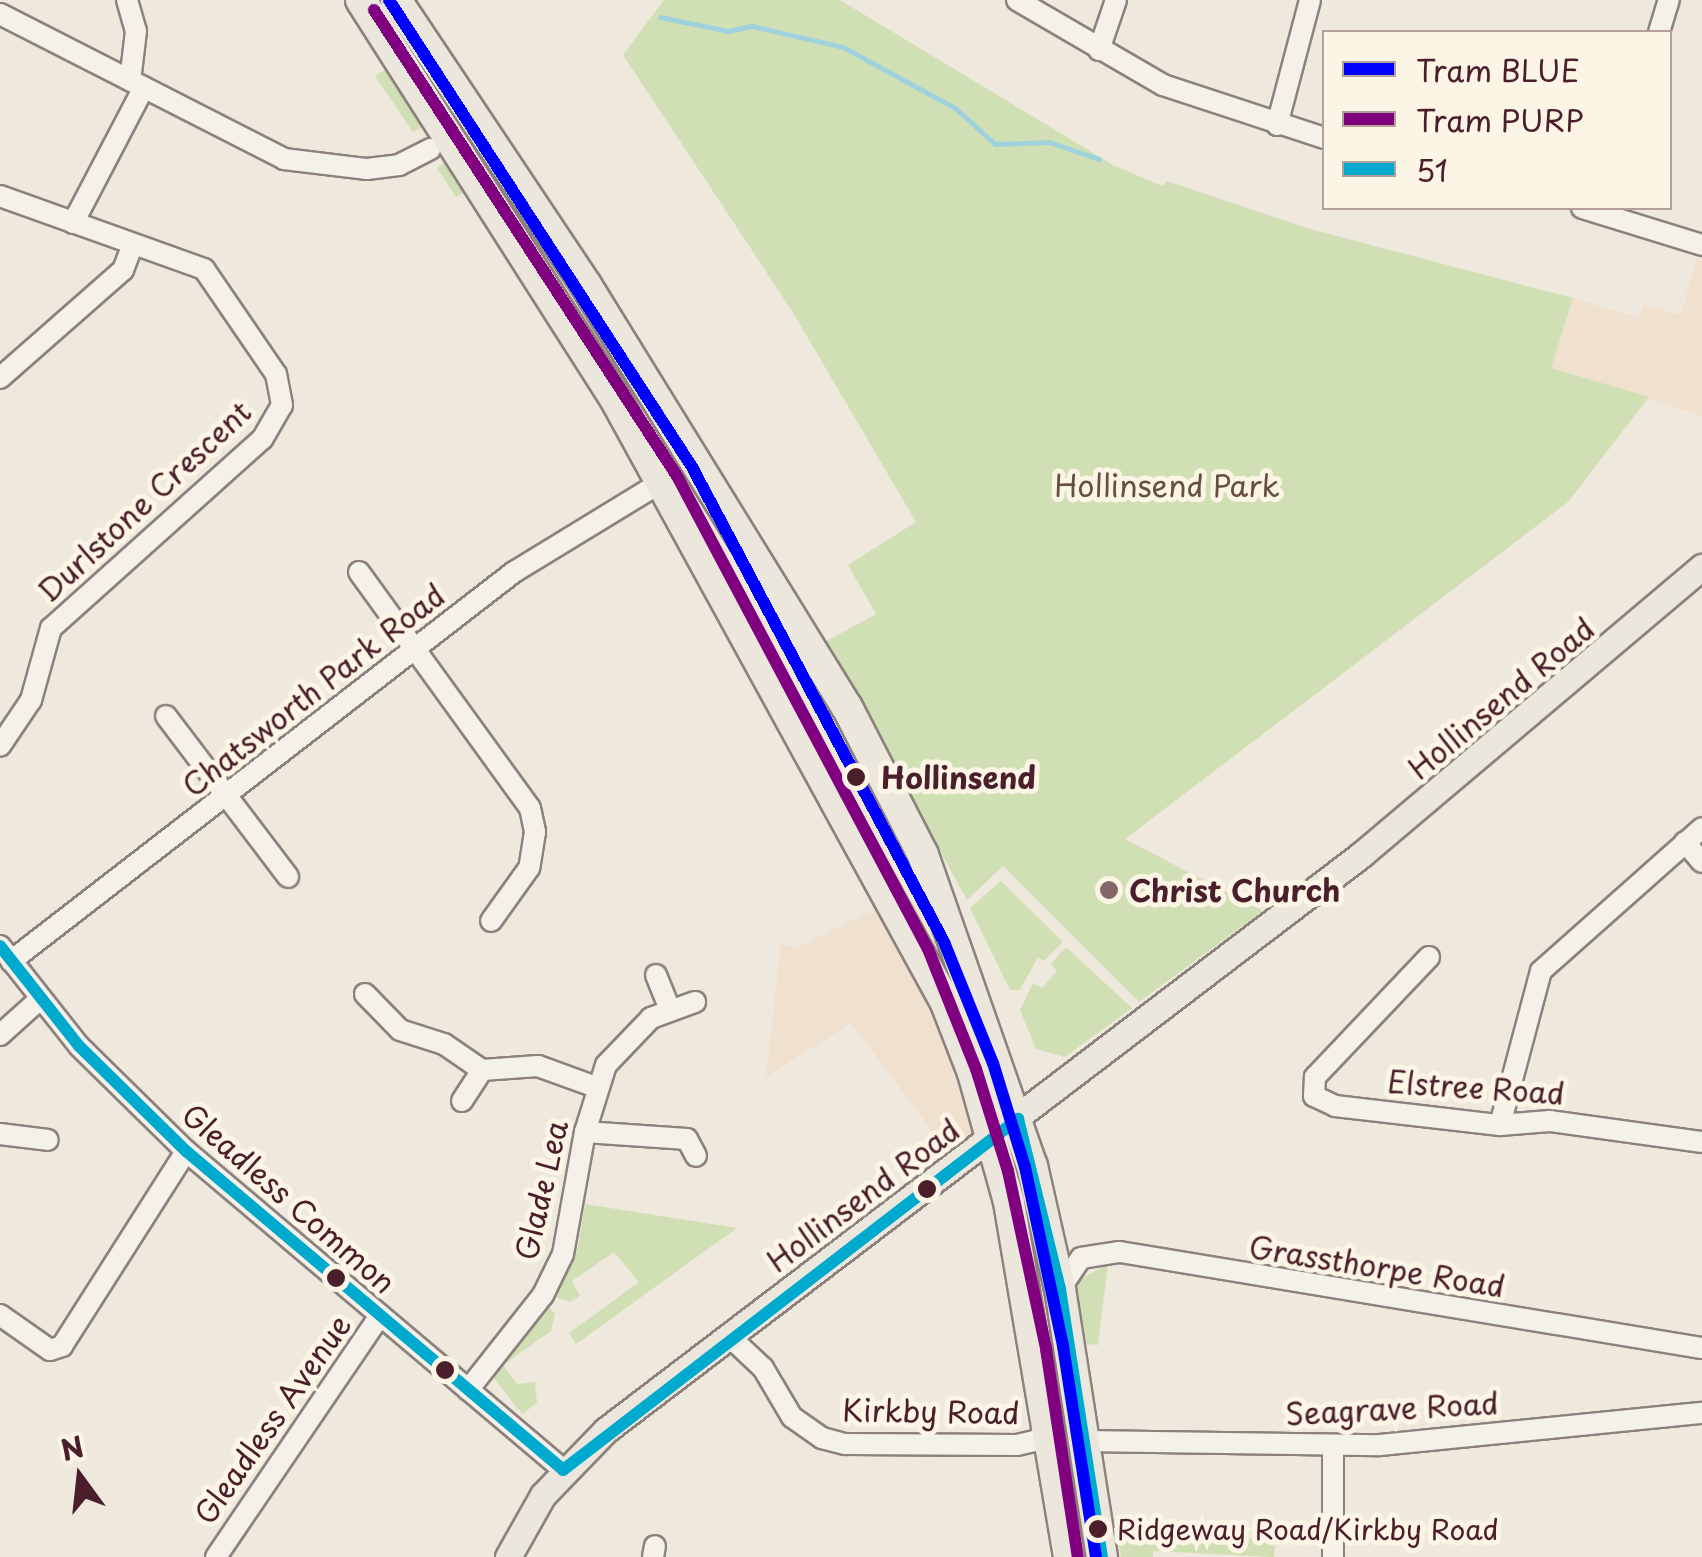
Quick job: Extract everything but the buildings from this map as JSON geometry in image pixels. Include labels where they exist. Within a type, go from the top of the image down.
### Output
[{"type":"highway","points":[[361,0],[573,327],[663,481],[913,936],[953,1020],[993,1138],[1069,1557]]},
{"type":"highway","points":[[396,0],[586,285],[847,707],[923,854],[1018,1119],[1060,1289],[1102,1557]]},
{"type":"main road","name":"Hollinsend Road","points":[[508,1557],[563,1470],[1362,854],[1701,572]]},
{"type":"street","points":[[73,223],[137,84],[136,31],[127,0]]},
{"type":"street","points":[[1016,0],[1163,84],[1322,137]]},
{"type":"street","points":[[1099,50],[1116,0]]},
{"type":"street","points":[[1277,125],[1310,0]]},
{"type":"street","points":[[1660,30],[1669,0]]},
{"type":"street","points":[[0,14],[307,164],[367,169],[400,164],[429,148]]},
{"type":"street","name":"Durlstone Crescent","points":[[0,196],[204,269],[276,374],[282,405],[262,439],[51,628],[32,700],[0,746]]},
{"type":"street","points":[[1598,210],[1702,244]]},
{"type":"street","points":[[0,378],[124,270],[132,246]]},
{"type":"street","name":"Chatsworth Park Road","points":[[6,954],[225,796],[514,572],[663,481]]},
{"type":"street","points":[[359,572],[532,816],[528,868],[490,921]]},
{"type":"street","points":[[166,716],[288,877]]},
{"type":"street","points":[[1500,1125],[1540,971],[1702,828]]},
{"type":"street","points":[[1685,842],[1702,862]]},
{"type":"street","name":"Gleadless Common","points":[[6,954],[108,1078],[186,1151],[563,1470]]},
{"type":"street","name":"Elstree Road","points":[[1429,957],[1310,1088],[1335,1106],[1500,1125],[1550,1121],[1702,1142]]},
{"type":"street","points":[[656,975],[670,1009]]},
{"type":"street","points":[[365,994],[400,1030],[444,1044],[482,1070],[538,1066],[596,1087]]},
{"type":"street","points":[[0,1034],[40,998]]},
{"type":"street","name":"Glade Lea","points":[[468,1390],[552,1280],[569,1230],[596,1087],[632,1031],[670,1009],[695,1002]]},
{"type":"street","points":[[462,1101],[482,1070]]},
{"type":"street","points":[[585,1132],[687,1139],[696,1156]]},
{"type":"street","points":[[0,1134],[48,1140]]},
{"type":"street","points":[[0,1315],[66,1356],[186,1151]]},
{"type":"street","name":"Grassthorpe Road","points":[[1060,1289],[1082,1258],[1106,1251],[1702,1348]]},
{"type":"street","name":"Gleadless Avenue","points":[[216,1557],[380,1316]]},
{"type":"street","name":"Kirkby Road","points":[[731,1338],[763,1368],[792,1417],[822,1438],[846,1444],[1033,1443],[1046,1425]]},
{"type":"street","name":"Seagrave Road","points":[[1084,1441],[1332,1446],[1702,1414]]},
{"type":"street","points":[[1332,1446],[1333,1557]]},
{"type":"shaded area","points":[[1697,256],[1702,261],[1702,416],[1551,368],[1573,298],[1639,318],[1644,305],[1681,315]]},
{"type":"shaded area","points":[[915,903],[975,1032],[1006,1128],[957,1164],[851,1023],[766,1077],[781,944],[796,948],[886,904]]},
{"type":"green space","name":"Hollinsend Park","points":[[664,0],[840,0],[1113,165],[1162,186],[1167,181],[1310,229],[1573,298],[1551,368],[1649,397],[1568,502],[1125,839],[1263,911],[1139,1002],[1003,866],[967,900],[825,642],[876,614],[848,565],[916,522],[792,311],[623,55]]},
{"type":"green space","points":[[391,66],[471,187],[456,197],[437,168],[446,161],[423,127],[413,132],[375,76]]},
{"type":"green space","points":[[1001,881],[1063,942],[1044,961],[1038,957],[1020,990],[1010,990],[970,908]]},
{"type":"green space","points":[[1066,947],[1132,1008],[1065,1057],[1036,1049],[1020,1010],[1033,983],[1042,988],[1057,971],[1051,964]]},
{"type":"green space","points":[[585,1204],[737,1228],[576,1344],[569,1333],[639,1282],[614,1252],[572,1281],[580,1296],[570,1302],[554,1296],[578,1246]]},
{"type":"green space","points":[[1108,1264],[1098,1345],[1085,1344],[1075,1282]]},
{"type":"green space","points":[[547,1306],[555,1313],[551,1331],[503,1365],[517,1384],[535,1382],[537,1403],[522,1414],[492,1376]]},
{"type":"green space","points":[[1202,1524],[1275,1546],[1274,1557],[1153,1551],[1153,1557],[1121,1557],[1115,1526]]},
{"type":"waterway","points":[[660,17],[728,31],[752,26],[843,47],[955,108],[995,144],[1049,142],[1099,159]]},
{"type":"tram line","name":"BLUE","points":[[389,0],[692,467],[944,942],[993,1063],[1025,1167],[1063,1346],[1096,1557]]},
{"type":"tram line","name":"PURP","points":[[374,10],[677,476],[928,949],[976,1069],[1008,1171],[1046,1349],[1078,1557]]},
{"type":"transit line","name":"51","points":[[0,946],[79,1046],[186,1151],[563,1470]]},
{"type":"transit line","name":"51","points":[[563,1470],[1018,1119],[1060,1289],[1102,1557]]},
{"type":"place","name":"Hollinsend","points":[[856,777]]},
{"type":"place","name":"Christ Church","points":[[1109,890]]},
{"type":"place","name":"Ridgeway Road/Kirkby Road","points":[[1098,1529]]}]
